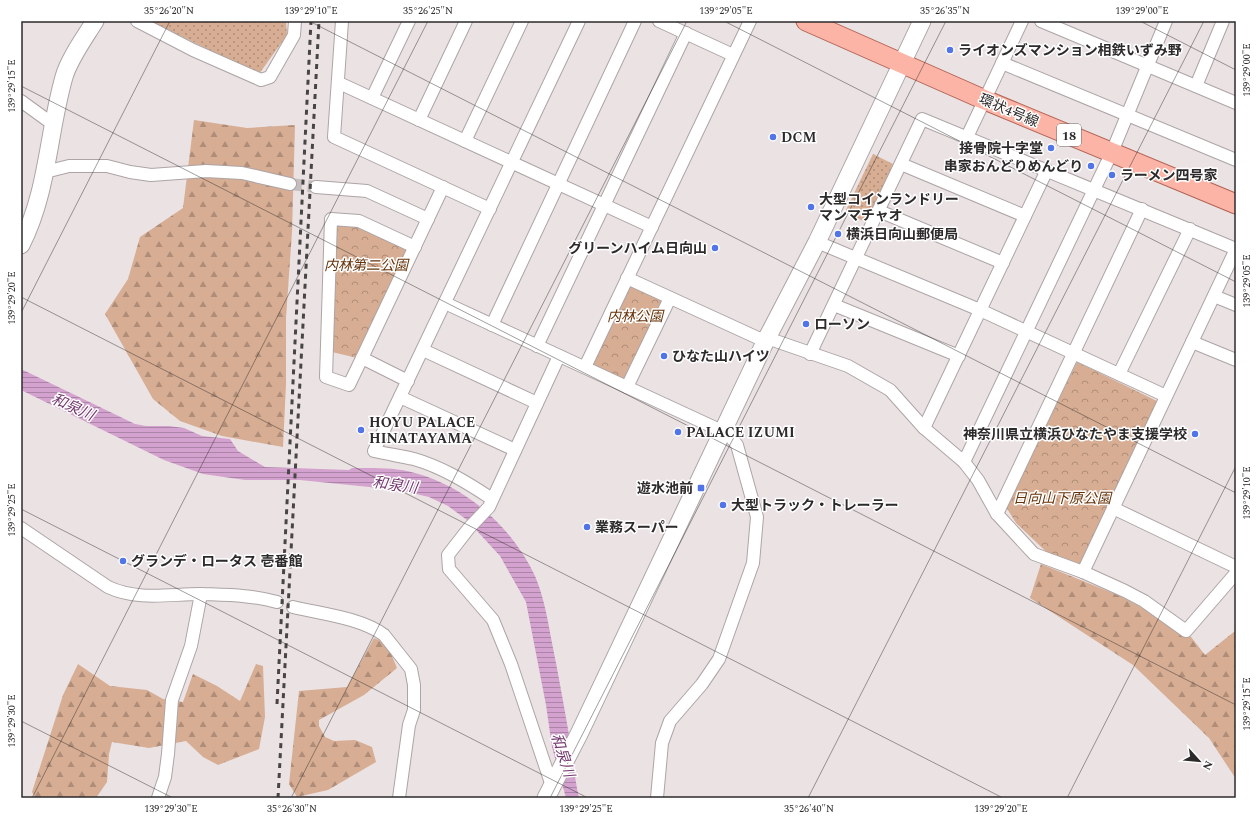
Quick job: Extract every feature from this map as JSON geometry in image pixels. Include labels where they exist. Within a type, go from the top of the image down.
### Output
[{"type":"main road","name":"環状4号線","points":[[806,21],[985,100],[1236,204]]},
{"type":"street","points":[[21,245],[37,205],[64,76],[95,21]]},
{"type":"street","points":[[137,21],[193,50],[261,80],[270,77],[294,35],[295,21]]},
{"type":"street","points":[[342,21],[334,137],[490,209]]},
{"type":"street","points":[[372,98],[409,21]]},
{"type":"street","points":[[419,120],[466,21]]},
{"type":"street","points":[[465,141],[522,21]]},
{"type":"street","points":[[489,504],[473,487],[433,466],[415,459],[374,451],[579,21]]},
{"type":"street","points":[[492,325],[635,21]]},
{"type":"street","points":[[659,21],[734,55]]},
{"type":"street","points":[[584,368],[750,21]]},
{"type":"street","points":[[552,787],[575,742],[722,431],[816,242],[922,21]]},
{"type":"street","points":[[967,137],[1022,21]]},
{"type":"street","points":[[1041,21],[1236,103]]},
{"type":"street","points":[[964,462],[1112,152],[1165,21]]},
{"type":"street","points":[[1196,86],[1223,21]]},
{"type":"street","points":[[538,346],[686,34]]},
{"type":"street","points":[[1002,63],[1236,160]]},
{"type":"street","points":[[338,83],[652,227]]},
{"type":"street","points":[[21,101],[54,125]]},
{"type":"street","points":[[810,354],[922,119],[1236,249],[1083,572]]},
{"type":"street","points":[[901,164],[1025,216]]},
{"type":"street","points":[[45,172],[69,166],[107,166],[130,172],[151,174],[206,171],[242,173],[290,184]]},
{"type":"street","points":[[924,428],[1047,170]]},
{"type":"street","points":[[316,187],[367,191],[428,219]]},
{"type":"street","points":[[415,247],[359,221],[331,220],[322,376],[349,385],[415,247],[443,187]]},
{"type":"street","points":[[997,514],[1142,209]]},
{"type":"street","points":[[879,211],[1003,264]]},
{"type":"street","points":[[1119,374],[1190,229]]},
{"type":"street","points":[[816,242],[980,310],[1166,396]]},
{"type":"street","points":[[627,278],[758,338],[767,338],[848,366],[890,390],[924,428],[964,462],[978,480],[997,514],[1034,554],[1083,572],[1144,601],[1186,631],[1236,574]]},
{"type":"street","points":[[1214,296],[1236,305]]},
{"type":"street","points":[[627,387],[670,298]]},
{"type":"street","points":[[445,303],[722,431],[729,435],[737,445],[758,517],[753,563],[719,658],[702,684],[670,721],[662,743],[657,798]]},
{"type":"street","points":[[834,305],[959,356]]},
{"type":"street","points":[[1192,342],[1236,360]]},
{"type":"street","points":[[423,350],[537,403]]},
{"type":"street","points":[[552,787],[511,664],[493,620],[449,570],[448,555],[489,504],[559,356]]},
{"type":"street","points":[[362,358],[408,380]]},
{"type":"street","points":[[400,397],[515,450]]},
{"type":"street","points":[[1114,508],[1236,567]]},
{"type":"street","points":[[21,528],[108,587],[122,593],[148,596],[201,594],[253,597],[277,602]]},
{"type":"street","points":[[158,798],[165,777],[172,700],[191,646],[201,594]]},
{"type":"street","points":[[294,607],[365,624],[378,631],[384,635],[411,670],[414,685],[414,710],[407,739],[399,798]]},
{"type":"green space","points":[[150,21],[286,21],[287,35],[259,74]]},
{"type":"green space","points":[[194,120],[247,128],[295,125],[292,232],[286,318],[286,384],[283,447],[222,436],[180,421],[153,399],[105,314],[128,279],[140,237],[183,208]]},
{"type":"green space","points":[[873,154],[895,165],[867,223],[845,212]]},
{"type":"green space","name":"内林第二公園","points":[[336,225],[356,226],[380,236],[408,251],[357,358],[332,352]]},
{"type":"green space","name":"内林公園","points":[[629,283],[663,300],[624,382],[591,366]]},
{"type":"green space","name":"日向山下原公園","points":[[1077,362],[1159,402],[1083,565],[1055,560],[1016,523],[1006,507]]},
{"type":"green space","points":[[1041,564],[1120,596],[1188,633],[1205,655],[1235,631],[1236,779],[1209,738],[1133,665],[1030,598]]},
{"type":"green space","points":[[374,638],[387,644],[397,668],[364,695],[319,720],[319,726],[325,737],[334,741],[355,740],[372,747],[376,762],[328,790],[297,797],[289,784],[299,691],[347,687]]},
{"type":"green space","points":[[78,664],[110,686],[147,690],[163,699],[183,702],[193,674],[217,686],[240,701],[256,664],[263,666],[265,717],[259,749],[218,765],[203,757],[186,741],[149,748],[112,742],[109,754],[107,782],[96,798],[35,798],[32,792],[63,695]]},
{"type":"water","name":"和泉川","points":[[21,369],[135,424],[184,428],[202,436],[230,439],[238,451],[265,467],[349,470],[352,468],[384,468],[415,473],[434,479],[452,488],[486,511],[514,541],[535,576],[541,592],[568,729],[579,798],[566,798],[552,747],[546,705],[526,602],[500,556],[467,520],[448,506],[429,497],[399,490],[300,480],[245,480],[203,474],[164,460],[21,390]]},
{"type":"tunnel","points":[[290,184],[316,187]]},
{"type":"railway","points":[[277,704],[311,21]]},
{"type":"railway","points":[[278,798],[319,21]]},
{"type":"place","name":"ライオンズマンション相鉄いずみ野","points":[[950,50]]},
{"type":"place","name":"DCM","points":[[773,137]]},
{"type":"place","name":"接骨院十字堂","points":[[1051,148]]},
{"type":"place","name":"串家おんどりめんどり","points":[[1091,166]]},
{"type":"place","name":"ラーメン四号家","points":[[1112,175]]},
{"type":"place","name":"大型コインランドリー マンマチャオ","points":[[811,207]]},
{"type":"place","name":"横浜日向山郵便局","points":[[838,234]]},
{"type":"place","name":"グリーンハイム日向山","points":[[715,248]]},
{"type":"place","name":"ローソン","points":[[806,324]]},
{"type":"place","name":"ひなた山ハイツ","points":[[664,356]]},
{"type":"place","name":"HOYU PALACE HINATAYAMA","points":[[361,430]]},
{"type":"place","name":"PALACE IZUMI","points":[[678,432]]},
{"type":"place","name":"神奈川県立横浜ひなたやま支援学校","points":[[1195,434]]},
{"type":"place","name":"遊水池前","points":[[701,488]]},
{"type":"place","name":"大型トラック・トレーラー","points":[[723,505]]},
{"type":"place","name":"業務スーパー","points":[[587,527]]},
{"type":"place","name":"グランデ・ロータス 壱番館","points":[[123,561]]}]
